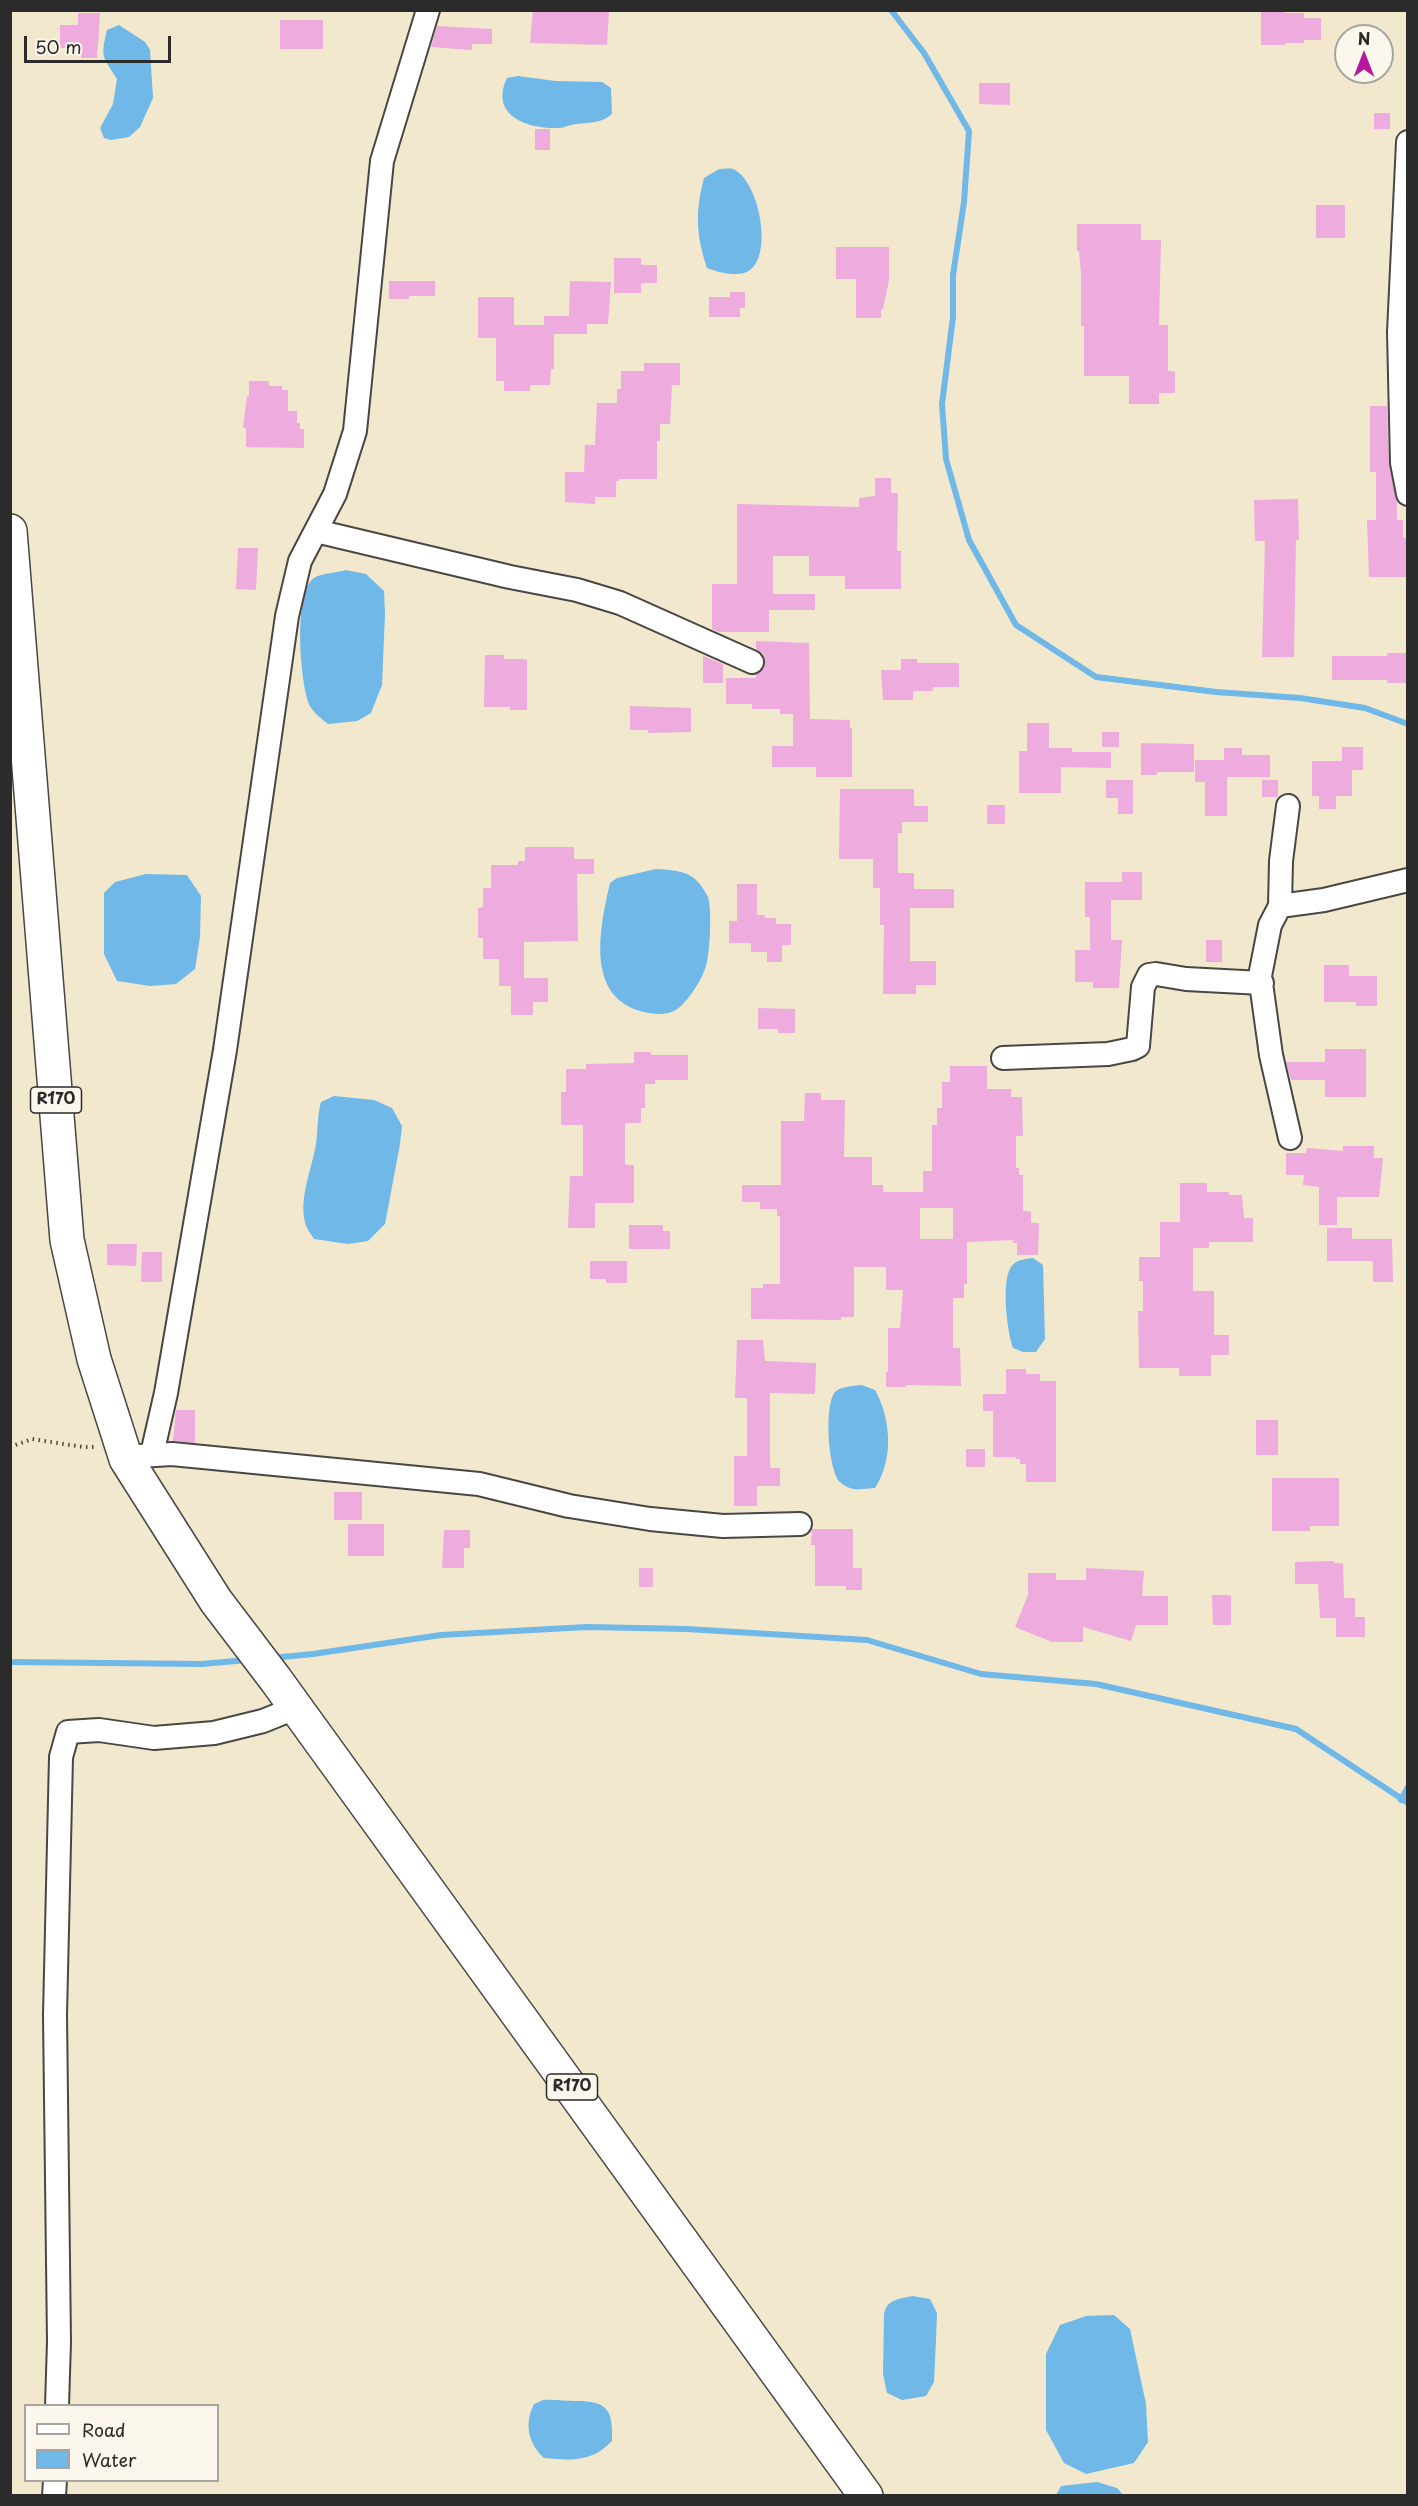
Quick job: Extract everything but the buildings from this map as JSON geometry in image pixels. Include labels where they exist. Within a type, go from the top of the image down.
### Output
[{"type":"main road","name":"R170","points":[[10,531],[67,1240],[94,1359],[133,1453],[216,1601],[276,1680],[866,2496]]},
{"type":"street","points":[[428,10],[382,161],[355,431],[335,495],[300,561],[287,616],[225,1050],[166,1393],[133,1453],[318,1467],[479,1484],[569,1506],[650,1519],[723,1526],[800,1524]]},
{"type":"street","points":[[1407,142],[1399,332],[1402,463],[1407,494]]},
{"type":"street","points":[[316,531],[510,577],[577,590],[620,603],[752,662]]},
{"type":"street","points":[[1288,807],[1281,861],[1280,906],[1270,925],[1263,957],[1262,983],[1271,1055],[1290,1138]]},
{"type":"street","points":[[1280,906],[1324,900],[1407,880]]},
{"type":"street","points":[[1003,1058],[1108,1054],[1138,1046],[1143,987],[1149,975],[1262,983]]},
{"type":"street","points":[[57,2404],[59,2342],[55,2014],[61,1758],[68,1732],[99,1730],[154,1738],[214,1733],[263,1721],[295,1708]]},
{"type":"path","points":[[10,1447],[32,1439],[133,1453]]},
{"type":"water","points":[[119,25],[145,42],[150,50],[153,98],[140,127],[129,137],[111,140],[104,138],[100,128],[113,104],[117,79],[103,52],[107,30]]},
{"type":"water","points":[[518,76],[556,81],[602,82],[611,88],[612,114],[599,121],[561,128],[546,128],[524,123],[507,111],[503,102],[503,91],[507,78]]},
{"type":"water","points":[[719,169],[733,169],[743,176],[757,204],[762,239],[760,255],[754,266],[744,273],[730,274],[707,268],[701,245],[698,213],[704,178]]},
{"type":"water","points":[[346,570],[366,574],[384,591],[382,685],[371,713],[357,721],[328,724],[312,710],[306,693],[300,638],[303,600],[307,587],[314,578]]},
{"type":"water","points":[[656,869],[678,871],[694,878],[708,897],[710,920],[708,955],[701,978],[690,996],[678,1009],[659,1014],[644,1012],[625,1004],[612,992],[604,977],[601,959],[603,920],[610,883],[617,878]]},
{"type":"water","points":[[146,874],[187,875],[201,896],[200,937],[195,969],[176,984],[150,986],[117,981],[104,954],[104,893],[115,882]]},
{"type":"water","points":[[334,1096],[374,1100],[392,1108],[402,1126],[385,1224],[368,1241],[348,1244],[314,1239],[305,1222],[305,1193],[316,1144],[321,1102]]},
{"type":"water","points":[[1033,1258],[1043,1265],[1045,1339],[1036,1352],[1023,1352],[1013,1348],[1011,1340],[1007,1319],[1006,1284],[1011,1267],[1015,1263]]},
{"type":"water","points":[[862,1385],[875,1390],[880,1401],[887,1426],[888,1452],[881,1477],[875,1488],[856,1489],[844,1485],[836,1475],[830,1452],[829,1410],[835,1392],[844,1387]]},
{"type":"water","points":[[913,2296],[930,2299],[937,2313],[934,2382],[926,2396],[902,2400],[887,2393],[883,2374],[884,2314],[891,2303]]},
{"type":"water","points":[[1114,2315],[1130,2329],[1146,2404],[1148,2442],[1134,2463],[1086,2474],[1064,2463],[1046,2430],[1046,2354],[1060,2325],[1086,2316]]},
{"type":"water","points":[[543,2400],[587,2401],[602,2405],[611,2422],[612,2441],[589,2457],[544,2458],[534,2446],[529,2433],[531,2411],[534,2404]]},
{"type":"water","points":[[1097,2482],[1117,2488],[1123,2495],[1056,2495],[1061,2486]]},
{"type":"waterway","points":[[891,10],[924,53],[969,131],[964,202],[953,275],[953,317],[942,404],[946,459],[969,540],[1016,625],[1096,677],[1216,692],[1300,698],[1365,708],[1408,724]]},
{"type":"waterway","points":[[272,1658],[441,1635],[587,1627],[687,1629],[867,1640],[981,1674],[1096,1684],[1296,1729],[1408,1803]]},
{"type":"waterway","points":[[10,1662],[202,1664],[247,1660]]},
{"type":"waterway","points":[[1401,1800],[1408,1787]]}]
